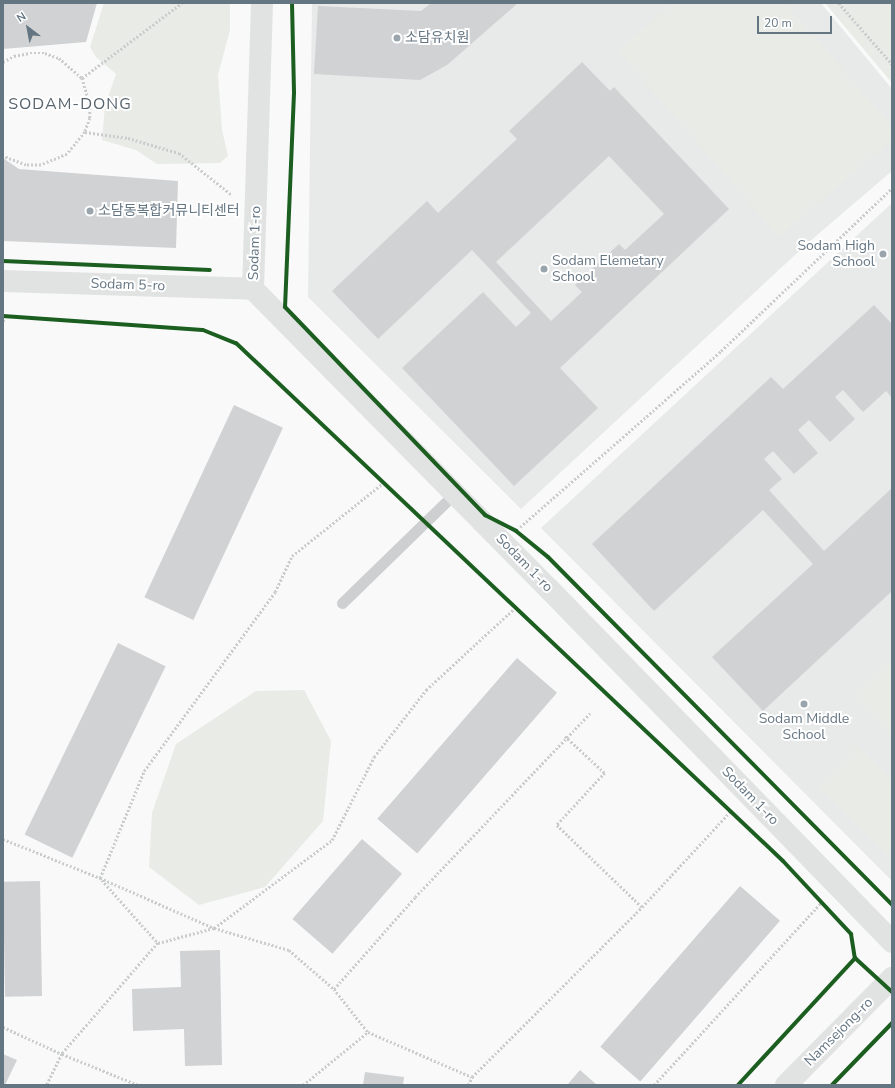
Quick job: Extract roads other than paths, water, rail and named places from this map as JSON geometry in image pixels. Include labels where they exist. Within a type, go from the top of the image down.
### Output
[{"type":"street","name":"Sodam 1-ro","points":[[262,3],[253,289],[504,542],[892,942]]},
{"type":"street","name":"Sodam 5-ro","points":[[3,281],[253,289]]},
{"type":"street","name":"Namsejong-ro","points":[[786,1085],[892,978]]},
{"type":"lane","points":[[342,603],[455,492]]},
{"type":"place","name":"소담유치원","points":[[397,38]]},
{"type":"place","name":"소담동복합커뮤니티센터","points":[[90,211]]},
{"type":"place","name":"Sodam High School","points":[[883,254]]},
{"type":"place","name":"Sodam Elemetary School","points":[[544,269]]},
{"type":"place","name":"Sodam Middle School","points":[[804,704]]},
{"type":"district","name":"SODAM-DONG","points":[[70,104]]}]
